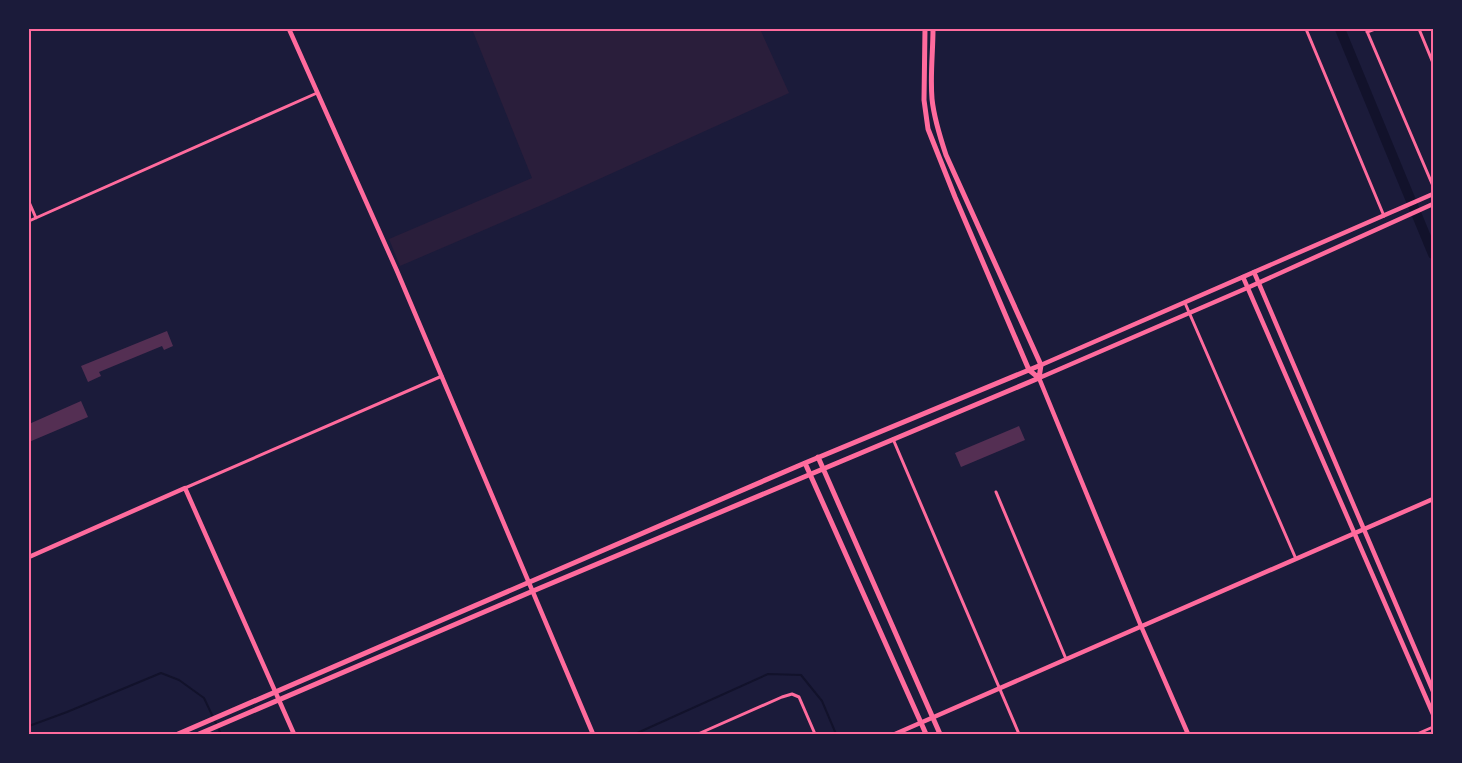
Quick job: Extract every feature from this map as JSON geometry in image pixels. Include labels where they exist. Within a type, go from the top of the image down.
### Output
[{"type":"main road","points":[[925,29],[924,100],[928,129],[955,198],[1029,370],[1039,378]]},
{"type":"main road","points":[[933,29],[932,100],[946,155],[1041,365],[1039,378]]},
{"type":"main road","points":[[178,734],[818,457],[1041,365]]},
{"type":"main road","points":[[199,734],[1039,378]]},
{"type":"main road","points":[[818,457],[940,734]]},
{"type":"main road","points":[[805,463],[926,734]]},
{"type":"street","points":[[289,29],[397,271],[593,734]]},
{"type":"street","points":[[1306,29],[1384,216]]},
{"type":"street","points":[[1375,29],[1366,30],[1433,186]]},
{"type":"street","points":[[1418,29],[1433,63]]},
{"type":"street","points":[[29,221],[317,93]]},
{"type":"street","points":[[1041,365],[1433,195]]},
{"type":"street","points":[[29,202],[36,218]]},
{"type":"street","points":[[1188,734],[1141,626],[1039,378],[1248,288],[1433,204]]},
{"type":"street","points":[[1254,272],[1433,690]]},
{"type":"street","points":[[1243,277],[1433,714]]},
{"type":"street","points":[[1185,303],[1296,559]]},
{"type":"street","points":[[29,557],[442,376]]},
{"type":"street","points":[[893,439],[1019,734]]},
{"type":"street","points":[[185,488],[294,734]]},
{"type":"street","points":[[996,492],[1066,659]]},
{"type":"street","points":[[895,734],[1433,499]]},
{"type":"street","points":[[698,734],[792,694],[799,697],[815,734]]},
{"type":"street","points":[[1417,734],[1433,727]]},
{"type":"shaded area","points":[[472,29],[760,29],[789,93],[544,204],[400,266],[389,239],[532,178]]},
{"type":"building","points":[[167,331],[173,346],[164,350],[162,346],[99,372],[101,376],[88,382],[81,366]]},
{"type":"building","points":[[81,401],[88,417],[29,442],[29,424]]},
{"type":"building","points":[[1019,426],[1025,440],[961,467],[955,453]]},
{"type":"waterway","points":[[1340,29],[1433,254]]},
{"type":"waterway","points":[[29,726],[161,673],[179,680],[204,698],[221,734]]},
{"type":"waterway","points":[[635,734],[768,674],[801,675],[822,701],[836,734]]}]
